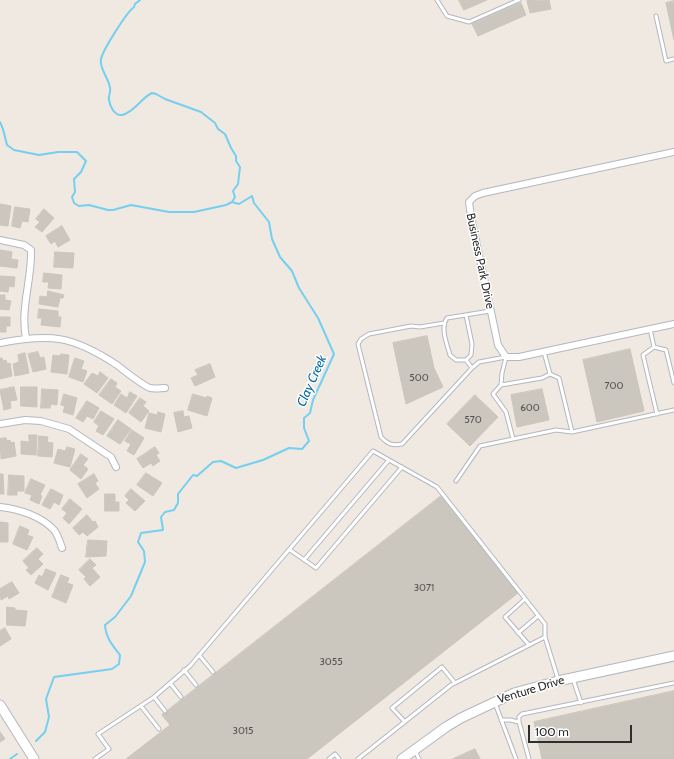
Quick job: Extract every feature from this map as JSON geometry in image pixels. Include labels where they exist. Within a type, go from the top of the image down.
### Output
[{"type":"street","name":"Business Park Drive","points":[[506,357],[498,345],[469,210],[469,202],[475,196],[491,191],[674,152]]},
{"type":"street","points":[[0,240],[24,245],[31,250],[24,311],[24,328],[26,338]]},
{"type":"street","points":[[506,357],[519,357],[674,324]]},
{"type":"street","points":[[0,343],[26,338],[65,339],[77,343],[104,357],[149,388],[166,388]]},
{"type":"street","points":[[0,424],[25,420],[41,421],[69,428],[111,457],[116,467]]},
{"type":"street","points":[[0,508],[21,512],[33,516],[45,523],[56,531],[62,548]]},
{"type":"street","name":"Venture Drive","points":[[402,759],[414,749],[456,721],[494,701],[514,693],[558,681],[674,656]]},
{"type":"street","points":[[0,705],[34,759]]},
{"type":"lane","points":[[437,0],[447,16],[469,22],[519,0]]},
{"type":"lane","points":[[656,16],[666,60],[674,59]]},
{"type":"lane","points":[[466,315],[472,349],[471,355],[466,360],[456,360],[450,356],[444,323],[447,318],[490,311]]},
{"type":"lane","points":[[444,323],[411,326],[368,334],[358,344],[381,437],[387,443],[394,445],[402,444],[479,362],[506,357],[501,385],[493,394],[506,412],[513,438]]},
{"type":"lane","points":[[650,329],[654,347]]},
{"type":"lane","points":[[654,347],[666,350],[674,383]]},
{"type":"lane","points":[[654,347],[644,355],[657,414]]},
{"type":"lane","points":[[544,352],[550,374]]},
{"type":"lane","points":[[466,360],[472,368]]},
{"type":"lane","points":[[501,385],[542,378],[550,374]]},
{"type":"lane","points":[[550,374],[559,378],[572,432]]},
{"type":"lane","points":[[456,482],[480,446],[556,430],[572,432],[674,410]]},
{"type":"lane","points":[[95,759],[109,749],[98,734],[154,697],[199,655],[373,451],[437,487],[545,624],[545,637],[558,681]]},
{"type":"lane","points":[[304,560],[389,460]]},
{"type":"lane","points":[[290,550],[316,568],[402,467]]},
{"type":"lane","points":[[525,599],[505,617],[529,645]]},
{"type":"lane","points":[[518,633],[538,616]]},
{"type":"lane","points":[[358,759],[455,683],[545,637]]},
{"type":"lane","points":[[199,655],[213,672]]},
{"type":"lane","points":[[405,722],[392,708],[442,667],[455,683]]},
{"type":"lane","points":[[184,670],[196,685]]},
{"type":"lane","points":[[573,678],[581,703]]},
{"type":"lane","points":[[170,683],[181,697]]},
{"type":"lane","points":[[529,759],[519,722],[519,717],[522,714],[674,683]]},
{"type":"lane","points":[[154,697],[165,711]]},
{"type":"lane","points":[[494,701],[516,759]]},
{"type":"lane","points":[[140,706],[159,729]]},
{"type":"lane","points":[[501,720],[519,722]]},
{"type":"lane","points":[[414,749],[419,759]]},
{"type":"lane","points":[[329,759],[335,754],[339,759]]},
{"type":"building","points":[[459,0],[487,0],[464,10]]},
{"type":"building","points":[[549,0],[551,9],[530,13],[527,1]]},
{"type":"building","points":[[674,1],[674,40],[666,3]]},
{"type":"building","points":[[521,3],[526,15],[478,36],[472,24]]},
{"type":"building","points":[[0,204],[11,206],[8,226],[0,225]]},
{"type":"building","points":[[15,207],[30,209],[28,222],[22,221],[20,228],[12,226]]},
{"type":"building","points":[[44,209],[54,218],[42,232],[35,227],[40,222],[36,219]]},
{"type":"building","points":[[62,226],[70,240],[58,247],[55,241],[51,244],[46,236]]},
{"type":"building","points":[[0,250],[12,252],[11,259],[18,260],[17,268],[0,266]]},
{"type":"building","points":[[55,252],[74,253],[73,268],[54,267]]},
{"type":"building","points":[[44,273],[62,275],[61,289],[48,288],[49,282],[43,282]]},
{"type":"building","points":[[0,276],[15,277],[14,287],[9,286],[8,292],[0,291]]},
{"type":"building","points":[[48,291],[64,295],[63,298],[60,298],[58,307],[39,304],[40,296],[47,297]]},
{"type":"building","points":[[0,295],[5,295],[5,300],[11,301],[9,310],[0,309]]},
{"type":"building","points":[[39,309],[58,311],[58,317],[61,317],[60,327],[41,325],[42,318],[38,318]]},
{"type":"building","points":[[0,317],[10,317],[10,326],[6,326],[6,332],[0,332]]},
{"type":"building","points":[[427,336],[434,368],[443,387],[406,404],[393,343]]},
{"type":"building","points":[[630,349],[644,411],[597,422],[583,360]]},
{"type":"building","points":[[38,352],[40,358],[44,357],[46,369],[33,372],[28,354]]},
{"type":"building","points":[[25,353],[29,373],[15,376],[13,364],[19,362],[18,355]]},
{"type":"building","points":[[61,354],[69,355],[67,374],[51,372],[53,355],[60,356]]},
{"type":"building","points":[[0,358],[2,358],[3,361],[6,360],[7,364],[10,363],[12,376],[0,379]]},
{"type":"building","points":[[75,358],[84,361],[81,369],[87,371],[83,382],[69,377]]},
{"type":"building","points":[[210,364],[215,377],[195,386],[191,378],[198,375],[195,370]]},
{"type":"building","points":[[100,372],[108,378],[97,393],[84,384],[92,373],[98,376]]},
{"type":"building","points":[[111,379],[117,383],[115,387],[121,391],[112,404],[99,395]]},
{"type":"building","points":[[14,387],[17,400],[10,401],[11,408],[4,410],[0,390]]},
{"type":"building","points":[[21,387],[37,387],[37,407],[21,406]]},
{"type":"building","points":[[42,389],[58,390],[57,405],[51,404],[50,408],[41,408]]},
{"type":"building","points":[[542,389],[549,420],[517,427],[511,395]]},
{"type":"building","points":[[130,392],[137,396],[126,413],[114,405],[121,394],[127,398]]},
{"type":"building","points":[[64,394],[77,398],[73,415],[63,412],[65,406],[61,405]]},
{"type":"building","points":[[193,394],[206,398],[207,396],[212,398],[207,416],[188,410]]},
{"type":"building","points":[[475,395],[498,417],[470,446],[447,424]]},
{"type":"building","points":[[140,398],[146,402],[143,406],[149,411],[141,422],[129,413]]},
{"type":"building","points":[[87,401],[99,408],[93,419],[87,416],[83,422],[76,418]]},
{"type":"building","points":[[101,411],[114,419],[103,435],[96,431],[99,426],[94,422]]},
{"type":"building","points":[[183,411],[184,417],[189,416],[192,428],[178,432],[174,413]]},
{"type":"building","points":[[158,412],[165,414],[161,432],[145,428],[149,413],[157,415]]},
{"type":"building","points":[[118,420],[131,429],[120,444],[107,436]]},
{"type":"building","points":[[132,430],[144,438],[134,455],[127,451],[131,444],[125,441]]},
{"type":"building","points":[[29,435],[37,435],[36,455],[21,454],[21,441],[29,442]]},
{"type":"building","points":[[39,436],[48,437],[47,442],[53,443],[52,457],[38,456]]},
{"type":"building","points":[[6,438],[7,441],[10,440],[11,443],[14,442],[16,456],[1,459],[0,439]]},
{"type":"building","points":[[67,447],[75,449],[70,467],[54,463],[58,449],[65,451]]},
{"type":"building","points":[[155,447],[159,453],[156,455],[160,461],[153,466],[151,463],[143,468],[137,459]]},
{"type":"building","points":[[81,454],[88,459],[83,465],[88,469],[81,479],[70,470]]},
{"type":"building","points":[[146,473],[162,483],[153,496],[137,485]]},
{"type":"building","points":[[0,474],[3,474],[4,494],[0,494]]},
{"type":"building","points":[[94,474],[98,481],[95,483],[99,489],[87,498],[78,484]]},
{"type":"building","points":[[9,475],[24,476],[24,491],[17,491],[17,495],[8,495]]},
{"type":"building","points":[[31,479],[45,485],[40,495],[42,496],[39,504],[30,500],[32,495],[25,493]]},
{"type":"building","points":[[51,489],[63,495],[59,505],[54,502],[50,509],[42,505]]},
{"type":"building","points":[[131,489],[145,501],[135,511],[126,503],[129,500],[125,496]]},
{"type":"building","points":[[105,494],[115,494],[115,502],[119,502],[119,511],[105,511]]},
{"type":"building","points":[[441,496],[518,593],[307,759],[126,759],[170,725],[162,715]]},
{"type":"building","points":[[70,499],[82,509],[69,524],[63,518],[67,513],[62,509]]},
{"type":"building","points":[[87,515],[93,522],[95,521],[98,527],[87,536],[83,532],[79,535],[73,528]]},
{"type":"building","points":[[0,522],[8,523],[8,542],[0,542]]},
{"type":"building","points":[[20,526],[29,530],[27,535],[33,537],[27,550],[13,544]]},
{"type":"building","points":[[88,540],[107,541],[106,556],[86,557]]},
{"type":"building","points":[[37,548],[43,554],[38,559],[43,564],[31,575],[26,570],[29,568],[23,561]]},
{"type":"building","points":[[90,559],[96,565],[92,568],[100,577],[90,586],[84,579],[86,577],[79,570]]},
{"type":"building","points":[[46,569],[56,573],[48,590],[35,583],[39,575],[42,577]]},
{"type":"building","points":[[61,575],[69,578],[67,583],[73,585],[66,603],[52,597]]},
{"type":"building","points":[[12,582],[19,593],[9,599],[8,596],[1,600],[0,589]]},
{"type":"building","points":[[7,607],[15,608],[15,610],[27,611],[25,626],[7,625]]},
{"type":"building","points":[[5,628],[11,639],[0,646],[0,631]]},
{"type":"building","points":[[674,691],[674,759],[542,759],[534,722]]},
{"type":"building","points":[[0,732],[5,739],[0,742]]},
{"type":"building","points":[[475,749],[480,759],[453,759]]},
{"type":"waterway","points":[[0,122],[7,145],[14,150],[39,155],[58,152],[77,152],[86,161],[81,172],[74,179],[75,192],[72,197],[74,203],[79,206],[89,205],[113,210],[131,205],[169,212],[194,212],[226,205],[232,202],[235,197],[233,191],[238,184],[240,167],[225,134],[218,129],[215,123],[201,112],[152,93],[144,98],[131,111],[122,115],[115,113],[110,105],[109,84],[101,66],[101,59],[110,40],[135,4],[140,0]]},
{"type":"waterway","name":"Clay Creek","points":[[36,741],[45,732],[49,717],[46,699],[54,677],[112,669],[119,664],[120,655],[108,638],[105,625],[115,617],[131,596],[145,562],[144,551],[138,542],[141,533],[163,530],[161,517],[165,512],[174,510],[178,503],[178,494],[193,475],[197,476],[213,462],[221,461],[236,468],[263,460],[289,448],[302,449],[309,441],[304,428],[304,418],[310,413],[313,400],[334,354],[318,318],[299,288],[292,271],[280,257],[272,239],[269,222],[254,203],[252,196],[239,204],[232,202]]},
{"type":"waterway","name":"Clay Creek","points":[[10,759],[17,754]]}]
